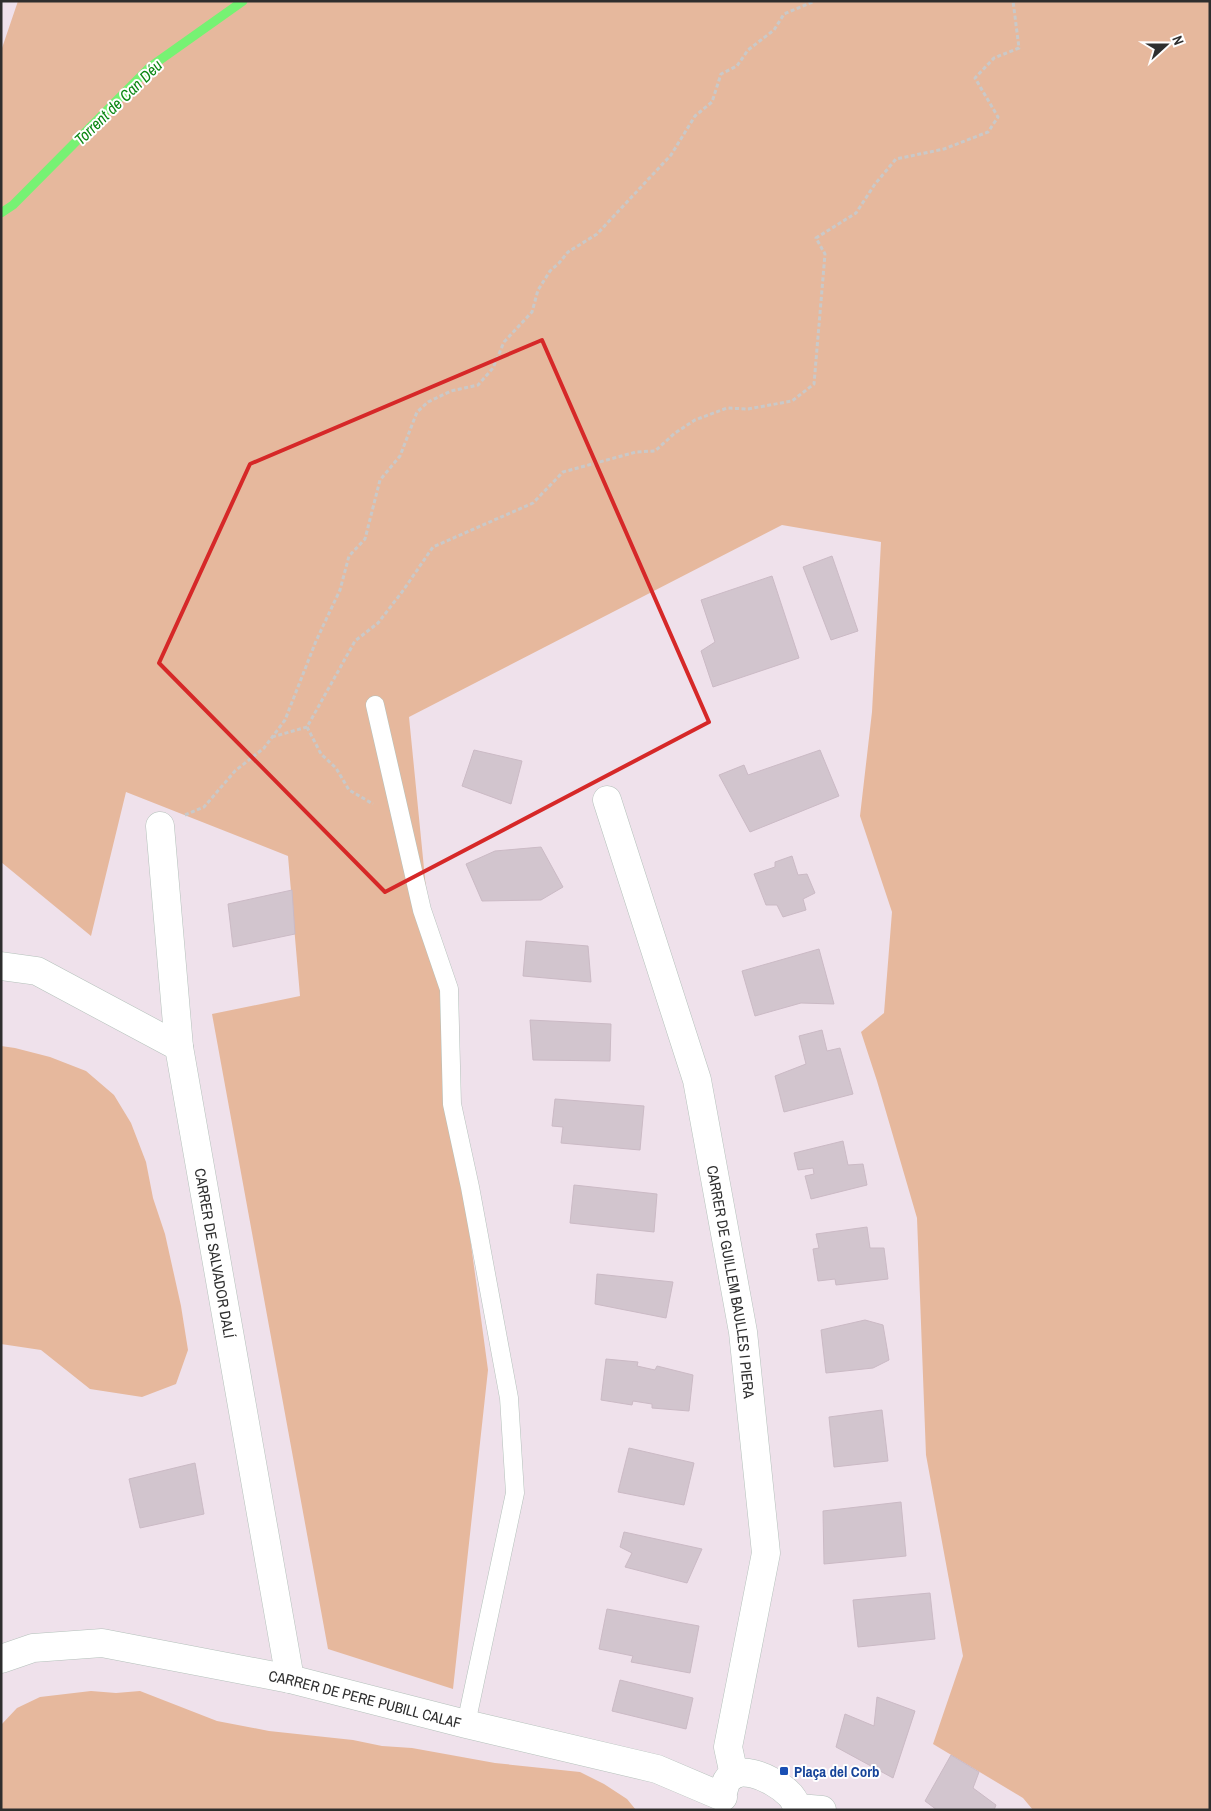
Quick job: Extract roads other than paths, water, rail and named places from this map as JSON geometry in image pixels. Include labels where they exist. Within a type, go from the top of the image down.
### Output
[{"type":"street","name":"CARRER DE GUILLEM BAULLES I PIERA","points":[[607,800],[697,1080],[743,1332],[766,1553],[728,1747],[728,1794]]},
{"type":"street","name":"CARRER DE SALVADOR DALÍ","points":[[160,826],[179,1047],[290,1678]]},
{"type":"street","points":[[1,966],[37,971],[179,1047]]},
{"type":"street","name":"CARRER DE PERE PUBILL CALAF","points":[[1,1659],[33,1648],[102,1643],[290,1678],[466,1724],[657,1769],[728,1794]]},
{"type":"street","points":[[728,1794],[748,1772],[762,1776],[778,1785],[806,1809]]},
{"type":"lane","points":[[375,705],[422,910],[449,989],[452,1104],[470,1187],[509,1398],[515,1493],[466,1724]]},
{"type":"waterway","name":"Torrent de Can Déu","points":[[1,213],[13,205],[150,67],[243,1]]},
{"type":"place","name":"Plaça del Corb","points":[[784,1771]]}]
